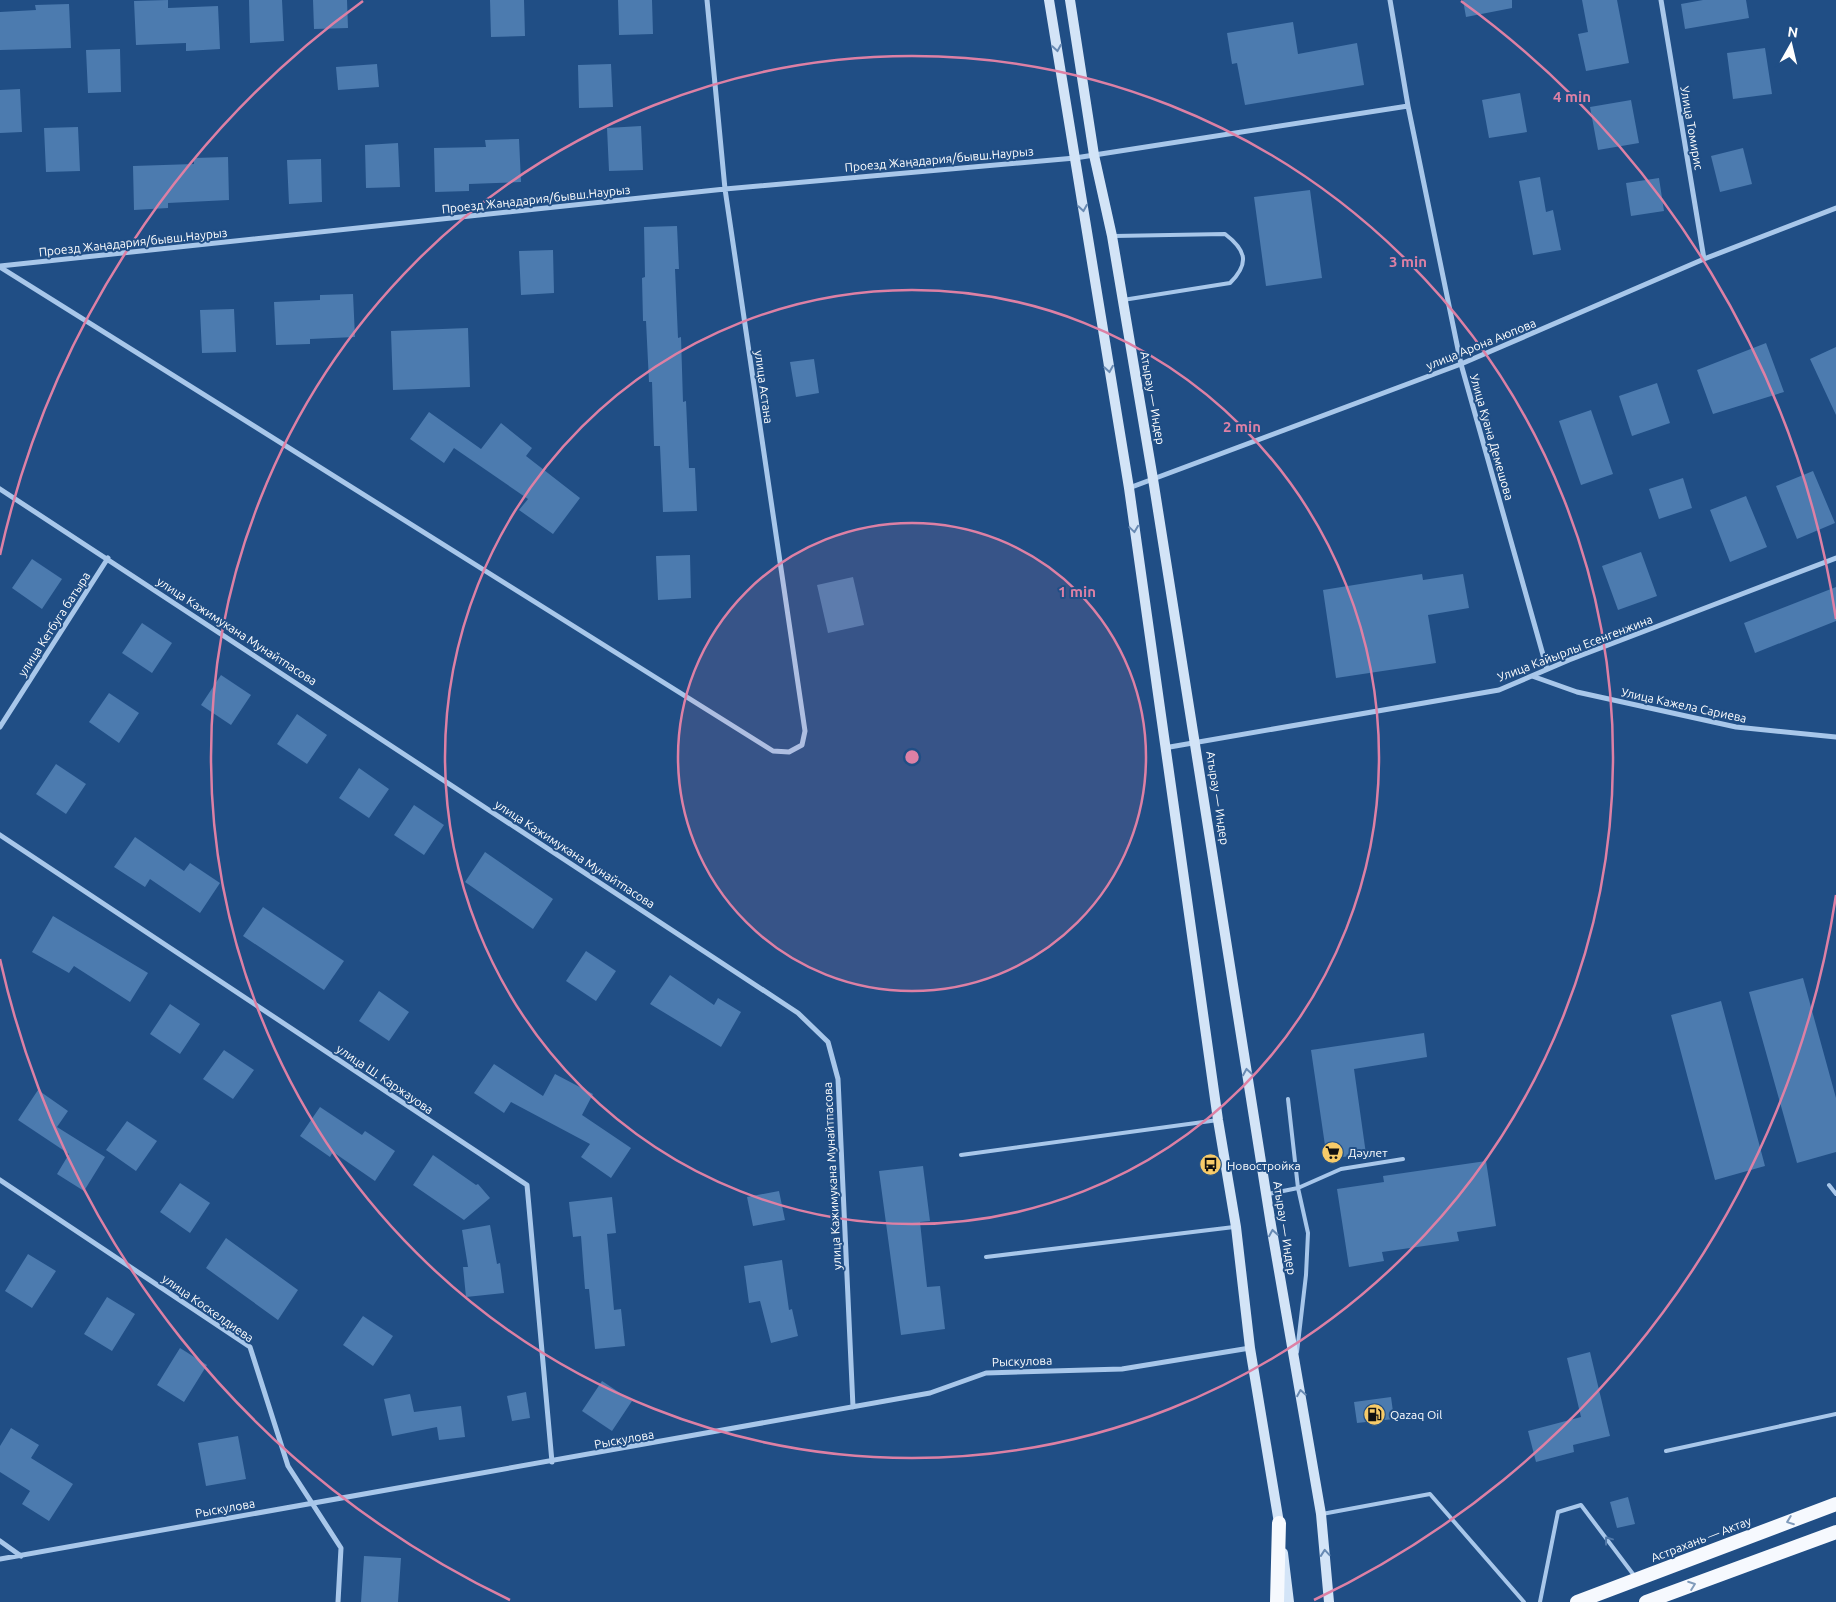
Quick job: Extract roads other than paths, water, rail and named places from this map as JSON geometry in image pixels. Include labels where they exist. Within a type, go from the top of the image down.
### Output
[{"type":"highway","name":"Астрахань — Актау","points":[[1578,1602],[1836,1504]]},
{"type":"highway","points":[[1278,1602],[1279,1523]]},
{"type":"highway","points":[[1646,1602],[1836,1532]]},
{"type":"main road","points":[[1049,0],[1129,488],[1164,748],[1218,1120],[1236,1227],[1250,1348],[1279,1523],[1289,1602]]},
{"type":"main road","name":"Атырау — Индер","points":[[1070,0],[1094,155],[1112,236],[1154,479],[1267,1195],[1321,1514],[1329,1602]]},
{"type":"street","name":"улица Астана","points":[[0,267],[773,751],[789,752],[802,745],[805,731],[725,189],[707,0]]},
{"type":"street","name":"Улица Куана Демешова","points":[[1390,0],[1408,106],[1461,364],[1547,669]]},
{"type":"street","name":"Улица Томирис","points":[[1660,0],[1704,259]]},
{"type":"street","name":"Проезд Жаңадария/бывш.Наурыз","points":[[0,267],[725,189],[1075,158],[1408,106]]},
{"type":"street","name":"улица Арона Аюпова","points":[[1129,488],[1461,364],[1704,259],[1836,208]]},
{"type":"street","name":"улица Кажимукана Мунайтпасова","points":[[0,489],[108,558],[798,1013],[828,1042],[838,1079],[853,1407]]},
{"type":"street","name":"улица Кетбуга батыра","points":[[0,727],[108,558]]},
{"type":"street","name":"Улица Кайырлы Есенгенжина","points":[[1164,748],[1499,690],[1547,669],[1836,558]]},
{"type":"street","name":"Улица Кажела Сариева","points":[[1531,676],[1577,692],[1736,727],[1836,737]]},
{"type":"street","name":"улица Ш. Каржауова","points":[[0,835],[527,1185],[552,1462]]},
{"type":"street","name":"улица Коскелдиева","points":[[0,1180],[250,1347],[288,1466],[310,1503],[341,1548],[338,1602]]},
{"type":"street","name":"Рыскулова","points":[[0,1559],[310,1503],[552,1462],[930,1393],[986,1373],[1122,1368],[1250,1348]]},
{"type":"street","points":[[0,1542],[21,1556]]},
{"type":"lane","points":[[1112,236],[1225,234],[1240,245],[1243,258],[1240,273],[1230,283],[1123,300]]},
{"type":"lane","points":[[1288,1099],[1298,1188],[1308,1233],[1306,1275],[1296,1361]]},
{"type":"lane","points":[[961,1155],[1218,1120]]},
{"type":"lane","points":[[1267,1195],[1298,1188],[1341,1169],[1403,1159]]},
{"type":"lane","points":[[1829,1185],[1836,1194]]},
{"type":"lane","points":[[986,1257],[1236,1227]]},
{"type":"lane","points":[[1666,1450],[1836,1414]]},
{"type":"lane","points":[[1321,1514],[1430,1494],[1524,1602]]},
{"type":"lane","points":[[1540,1602],[1558,1512],[1581,1505],[1637,1580]]},
{"type":"place","name":"Дәулет","points":[[1332,1152]]},
{"type":"place","name":"Новостройка","points":[[1211,1165]]},
{"type":"place","name":"Qazaq Oil","points":[[1374,1414]]}]
